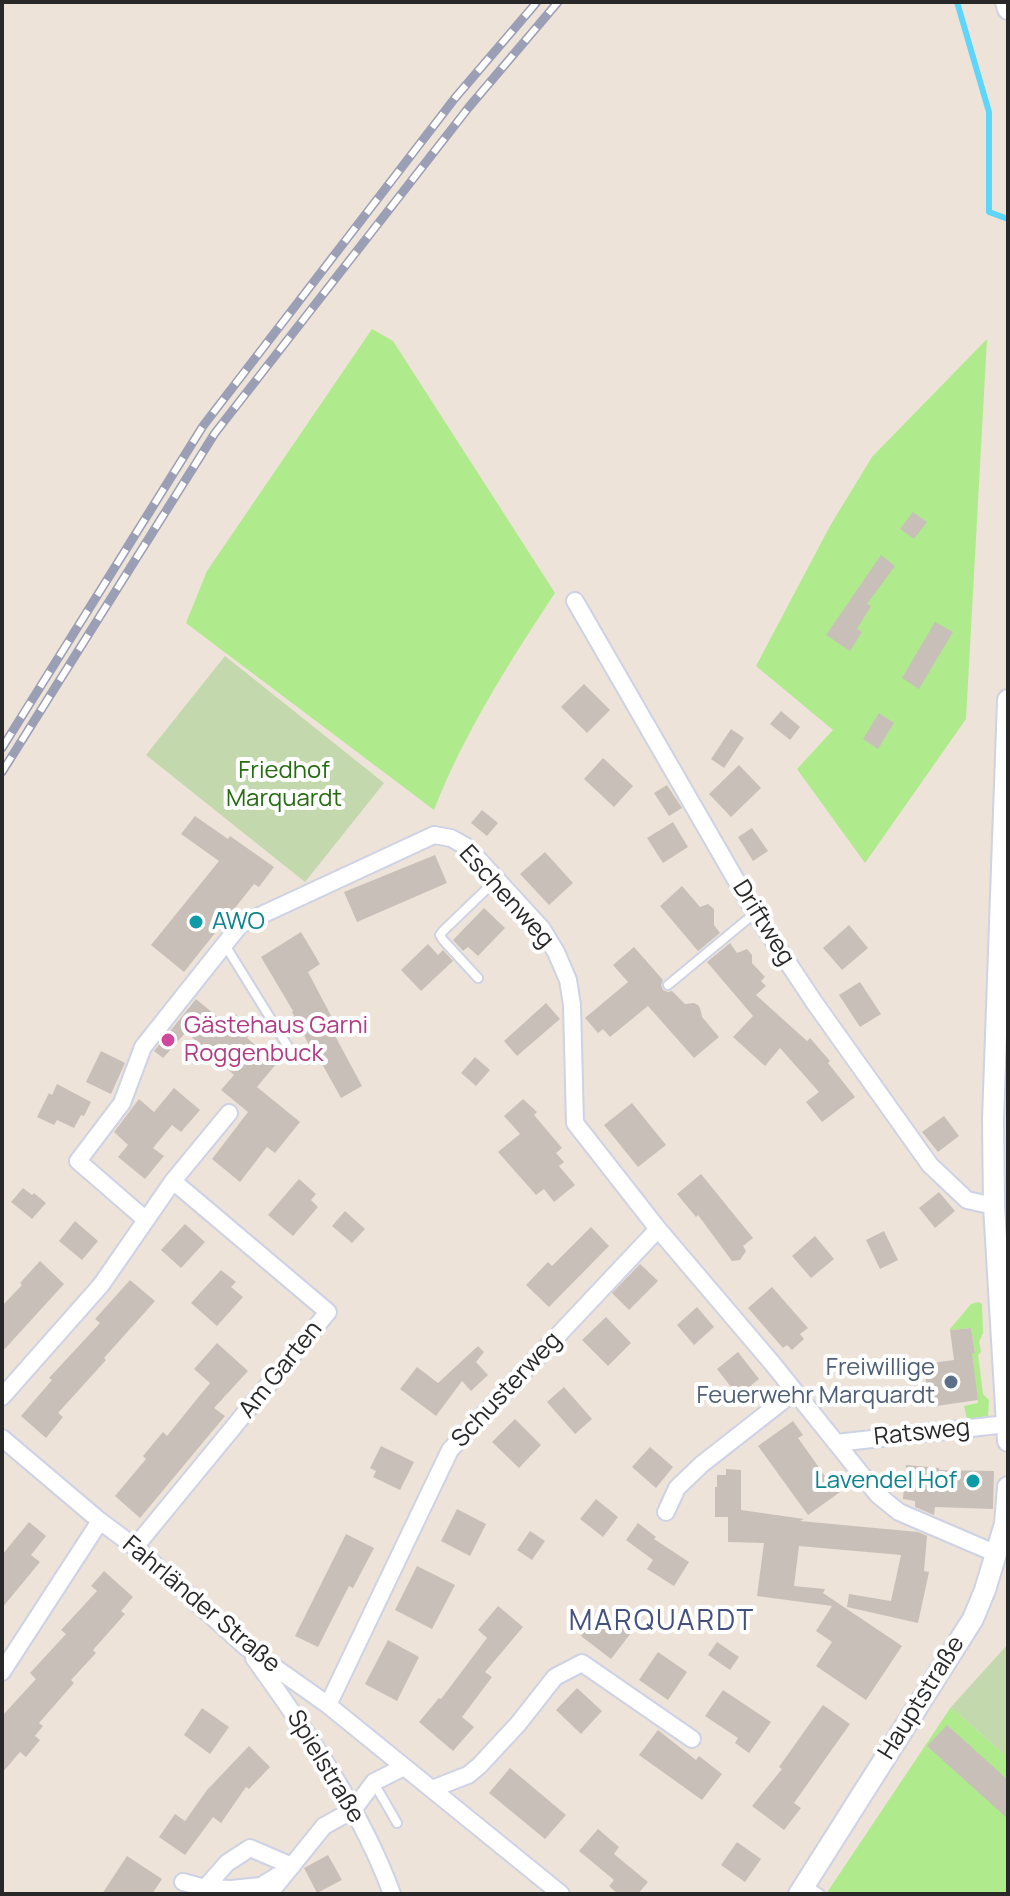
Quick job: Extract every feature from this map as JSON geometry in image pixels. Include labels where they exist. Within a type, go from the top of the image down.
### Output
[{"type":"street","points":[[1006,2],[1008,9]]},
{"type":"street","name":"Driftweg","points":[[575,601],[755,913],[814,1002],[930,1165],[967,1200],[994,1206]]},
{"type":"street","points":[[1008,700],[993,1119],[994,1206],[1008,1441]]},
{"type":"street","name":"Eschenweg","points":[[146,1220],[78,1161],[122,1103],[143,1047],[240,925],[434,835],[451,838],[467,847],[497,879],[542,929],[556,952],[568,980],[572,1005],[575,1123],[658,1229],[772,1363],[878,1495],[899,1512],[997,1554]]},
{"type":"street","points":[[2,1397],[101,1285],[173,1181],[229,1113]]},
{"type":"street","name":"Am Garten","points":[[135,1547],[328,1312],[173,1181]]},
{"type":"street","name":"Schusterweg","points":[[328,1705],[450,1450],[658,1229]]},
{"type":"street","points":[[666,1512],[677,1488],[702,1464],[794,1392]]},
{"type":"street","name":"Ratsweg","points":[[836,1443],[1007,1424]]},
{"type":"street","name":"Fahrländer Straße","points":[[2,1438],[135,1547],[246,1647],[328,1705],[561,1894]]},
{"type":"street","name":"Hauptstraße","points":[[808,1891],[973,1619],[1007,1524],[1008,1487]]},
{"type":"street","points":[[2,1672],[100,1521]]},
{"type":"street","name":"Spielstraße","points":[[246,1647],[297,1718],[353,1810],[392,1894]]},
{"type":"street","points":[[432,1789],[468,1775],[479,1766],[555,1677],[582,1663],[692,1739]]},
{"type":"street","points":[[269,1894],[324,1826],[353,1810],[374,1782],[404,1767]]},
{"type":"street","points":[[205,1888],[227,1863],[250,1848],[292,1866]]},
{"type":"street","points":[[183,1882],[205,1888],[261,1886],[292,1866]]},
{"type":"lane","points":[[478,978],[440,935],[497,879]]},
{"type":"lane","points":[[668,985],[755,913]]},
{"type":"lane","points":[[225,944],[295,1058]]},
{"type":"lane","points":[[374,1782],[397,1823]]},
{"type":"green space","points":[[372,329],[393,341],[555,593],[473,726],[434,810],[186,623],[207,571]]},
{"type":"green space","points":[[987,339],[966,719],[865,863],[797,769],[833,730],[756,666],[830,526],[872,457]]},
{"type":"green space","name":"Friedhof Marquardt","points":[[225,656],[384,783],[305,882],[146,755]]},
{"type":"green space","points":[[971,1304],[982,1304],[983,1333],[978,1355],[983,1394],[989,1400],[988,1416],[967,1419],[964,1406],[978,1403],[972,1358],[968,1354],[975,1352],[971,1328],[950,1329]]},
{"type":"green space","points":[[1008,1644],[1008,1758],[951,1707]]},
{"type":"green space","points":[[951,1707],[1008,1758],[1008,1894],[826,1894]]},
{"type":"building","points":[[913,512],[927,522],[914,539],[900,529]]},
{"type":"building","points":[[881,555],[895,566],[867,604],[871,606],[857,629],[862,632],[850,651],[826,635]]},
{"type":"building","points":[[935,622],[953,632],[919,689],[902,678]]},
{"type":"building","points":[[584,684],[610,710],[587,733],[561,707]]},
{"type":"building","points":[[781,711],[800,727],[790,740],[770,724]]},
{"type":"building","points":[[879,713],[894,723],[878,749],[863,739]]},
{"type":"building","points":[[731,729],[744,738],[724,768],[711,759]]},
{"type":"building","points":[[603,758],[633,786],[614,807],[584,779]]},
{"type":"building","points":[[739,765],[761,788],[731,817],[709,794]]},
{"type":"building","points":[[667,785],[682,808],[669,816],[654,793]]},
{"type":"building","points":[[482,810],[498,823],[487,836],[471,823]]},
{"type":"building","points":[[195,816],[274,867],[259,887],[254,884],[184,972],[151,945],[219,861],[181,834]]},
{"type":"building","points":[[673,822],[688,847],[663,863],[647,838]]},
{"type":"building","points":[[752,828],[768,851],[753,861],[738,837]]},
{"type":"building","points":[[545,852],[573,883],[549,905],[520,874]]},
{"type":"building","points":[[435,855],[447,883],[357,922],[344,892]]},
{"type":"building","points":[[682,886],[700,907],[708,904],[714,909],[714,925],[720,933],[698,951],[660,906]]},
{"type":"building","points":[[484,908],[505,928],[478,956],[468,947],[463,951],[453,940]]},
{"type":"building","points":[[849,925],[868,948],[842,970],[823,948]]},
{"type":"building","points":[[301,932],[320,964],[308,972],[338,1029],[333,1032],[362,1086],[341,1098],[261,957]]},
{"type":"building","points":[[730,943],[737,953],[747,949],[752,955],[752,963],[765,977],[761,981],[766,986],[756,995],[807,1041],[810,1038],[855,1097],[822,1122],[806,1102],[819,1092],[780,1048],[765,1066],[733,1037],[753,1016],[707,962]]},
{"type":"building","points":[[428,944],[438,955],[443,950],[453,961],[421,991],[401,970]]},
{"type":"building","points":[[634,947],[663,980],[663,990],[672,991],[685,1004],[698,1005],[702,1017],[719,1037],[694,1058],[648,1006],[610,1037],[603,1029],[598,1033],[585,1018],[628,982],[613,965]]},
{"type":"building","points":[[860,982],[881,1014],[860,1027],[839,995]]},
{"type":"building","points":[[196,999],[226,1024],[235,1014],[254,1030],[247,1038],[277,1063],[257,1087],[300,1122],[275,1153],[267,1147],[240,1182],[212,1159],[248,1112],[221,1090],[234,1075],[186,1032],[163,1058],[154,1051]]},
{"type":"building","points":[[546,1003],[560,1019],[517,1056],[504,1041]]},
{"type":"building","points":[[101,1051],[125,1063],[111,1094],[86,1082]]},
{"type":"building","points":[[475,1057],[490,1070],[476,1086],[461,1073]]},
{"type":"building","points":[[57,1084],[91,1102],[74,1128],[57,1120],[54,1125],[37,1117]]},
{"type":"building","points":[[174,1088],[200,1110],[181,1132],[172,1125],[153,1148],[164,1156],[145,1179],[118,1157],[128,1145],[114,1132],[139,1099],[154,1112]]},
{"type":"building","points":[[523,1099],[537,1112],[534,1115],[562,1148],[556,1153],[564,1162],[559,1166],[575,1185],[554,1202],[544,1189],[536,1195],[498,1152],[520,1134],[504,1116]]},
{"type":"building","points":[[632,1103],[666,1145],[638,1167],[604,1125]]},
{"type":"building","points":[[944,1116],[959,1136],[938,1152],[922,1132]]},
{"type":"building","points":[[701,1174],[753,1238],[743,1246],[746,1251],[740,1260],[732,1261],[698,1215],[696,1217],[677,1194]]},
{"type":"building","points":[[299,1179],[316,1194],[311,1200],[318,1207],[293,1236],[268,1215]]},
{"type":"building","points":[[23,1188],[46,1203],[32,1219],[11,1202]]},
{"type":"building","points":[[939,1192],[955,1211],[935,1228],[919,1208]]},
{"type":"building","points":[[345,1211],[365,1229],[352,1243],[332,1226]]},
{"type":"building","points":[[75,1221],[98,1241],[82,1260],[59,1241]]},
{"type":"building","points":[[185,1224],[205,1242],[181,1268],[161,1250]]},
{"type":"building","points":[[591,1227],[609,1246],[549,1307],[526,1285],[548,1262],[552,1266]]},
{"type":"building","points":[[884,1231],[898,1260],[880,1269],[866,1240]]},
{"type":"building","points":[[815,1236],[834,1259],[811,1278],[792,1256]]},
{"type":"building","points":[[40,1261],[64,1284],[2,1352],[2,1306]]},
{"type":"building","points":[[640,1264],[658,1281],[629,1310],[612,1293]]},
{"type":"building","points":[[221,1270],[236,1282],[231,1287],[243,1297],[217,1326],[191,1303]]},
{"type":"building","points":[[130,1280],[155,1301],[58,1413],[63,1417],[46,1438],[21,1416],[52,1380],[49,1378],[100,1323],[95,1319]]},
{"type":"building","points":[[772,1287],[808,1328],[800,1334],[804,1339],[792,1350],[787,1345],[783,1348],[748,1308]]},
{"type":"building","points":[[697,1307],[714,1327],[694,1345],[677,1325]]},
{"type":"building","points":[[606,1317],[631,1343],[608,1366],[582,1340]]},
{"type":"building","name":"Freiwillige Feuerwehr Marquardt","points":[[971,1328],[978,1400],[929,1407],[924,1364],[954,1360],[950,1330]]},
{"type":"building","points":[[217,1343],[248,1371],[214,1408],[225,1416],[140,1518],[115,1496],[146,1459],[143,1456],[163,1432],[167,1436],[210,1383],[194,1369]]},
{"type":"building","points":[[478,1346],[484,1352],[476,1362],[488,1375],[471,1391],[462,1381],[436,1416],[400,1389],[417,1367],[438,1383]]},
{"type":"building","points":[[738,1352],[759,1379],[738,1396],[717,1369]]},
{"type":"building","points":[[564,1387],[592,1419],[575,1434],[547,1402]]},
{"type":"building","points":[[515,1419],[541,1445],[519,1468],[492,1442]]},
{"type":"building","points":[[793,1421],[803,1435],[798,1438],[827,1479],[832,1476],[843,1490],[808,1515],[758,1446]]},
{"type":"building","points":[[381,1446],[414,1462],[400,1490],[373,1477],[376,1471],[370,1468]]},
{"type":"building","points":[[650,1447],[673,1467],[656,1488],[632,1467]]},
{"type":"building","points":[[906,1465],[939,1470],[994,1471],[993,1509],[935,1507],[934,1515],[915,1507],[915,1501],[903,1499]]},
{"type":"building","points":[[726,1469],[741,1470],[741,1510],[804,1519],[800,1521],[918,1532],[927,1536],[924,1571],[929,1572],[918,1623],[847,1607],[849,1594],[891,1601],[901,1555],[799,1546],[794,1586],[825,1589],[823,1593],[902,1646],[866,1700],[816,1666],[832,1642],[816,1631],[832,1606],[757,1596],[764,1543],[728,1542],[728,1517],[715,1517],[717,1475],[726,1475]]},
{"type":"building","points":[[596,1499],[618,1517],[603,1537],[580,1519]]},
{"type":"building","points":[[457,1509],[486,1524],[470,1556],[441,1541]]},
{"type":"building","points":[[29,1522],[46,1536],[31,1555],[40,1562],[2,1608],[2,1555]]},
{"type":"building","points":[[638,1523],[656,1537],[654,1539],[689,1562],[674,1586],[647,1569],[653,1560],[626,1540]]},
{"type":"building","points":[[530,1531],[545,1541],[532,1560],[517,1550]]},
{"type":"building","points":[[346,1534],[374,1548],[353,1588],[349,1586],[318,1647],[295,1636]]},
{"type":"building","points":[[417,1566],[455,1585],[432,1629],[395,1610]]},
{"type":"building","points":[[104,1571],[133,1597],[121,1611],[125,1614],[93,1650],[96,1653],[71,1680],[74,1683],[39,1723],[43,1726],[35,1736],[40,1740],[26,1757],[20,1752],[2,1773],[2,1716],[36,1679],[30,1673],[66,1634],[61,1630],[97,1591],[91,1586]]},
{"type":"building","points":[[498,1606],[523,1627],[485,1672],[492,1677],[462,1717],[474,1727],[453,1751],[419,1722],[441,1699],[487,1638],[478,1630]]},
{"type":"building","points":[[600,1610],[631,1633],[611,1659],[581,1636]]},
{"type":"building","points":[[388,1640],[419,1657],[397,1701],[365,1684]]},
{"type":"building","points":[[717,1642],[739,1657],[730,1670],[708,1655]]},
{"type":"building","points":[[658,1652],[687,1672],[668,1700],[639,1680]]},
{"type":"building","points":[[577,1688],[602,1711],[581,1734],[556,1710]]},
{"type":"building","points":[[723,1690],[771,1722],[749,1753],[735,1743],[738,1738],[705,1716]]},
{"type":"building","points":[[823,1705],[850,1724],[794,1803],[801,1808],[784,1830],[752,1806],[782,1769],[779,1767]]},
{"type":"building","points":[[202,1708],[229,1727],[210,1754],[184,1735]]},
{"type":"building","points":[[947,1725],[1008,1780],[1008,1819],[927,1746]]},
{"type":"building","points":[[658,1730],[696,1760],[699,1756],[722,1774],[702,1800],[639,1755]]},
{"type":"building","points":[[249,1746],[270,1767],[249,1789],[246,1787],[221,1823],[213,1817],[185,1855],[159,1837],[175,1814],[185,1821],[207,1790]]},
{"type":"building","points":[[510,1768],[566,1815],[545,1839],[489,1793]]},
{"type":"building","points":[[598,1829],[619,1847],[614,1854],[648,1882],[638,1894],[618,1894],[609,1886],[614,1880],[579,1851]]},
{"type":"building","points":[[737,1842],[761,1859],[745,1882],[721,1865]]},
{"type":"building","points":[[328,1855],[342,1880],[317,1893],[304,1868]]},
{"type":"building","points":[[127,1856],[162,1879],[152,1894],[102,1894]]},
{"type":"waterway","points":[[957,2],[989,112],[989,212],[1008,219]]},
{"type":"railway","points":[[2,748],[203,426],[455,98],[537,2]]},
{"type":"railway","points":[[2,772],[215,433],[469,107],[558,2]]},
{"type":"place","name":"AWO","points":[[196,922]]},
{"type":"place","name":"Gästehaus Garni Roggenbuck","points":[[168,1040]]},
{"type":"place","name":"Freiwillige Feuerwehr Marquardt","points":[[951,1382]]},
{"type":"place","name":"Lavendel Hof","points":[[973,1481]]},
{"type":"district","name":"MARQUARDT","points":[[662,1622]]}]
